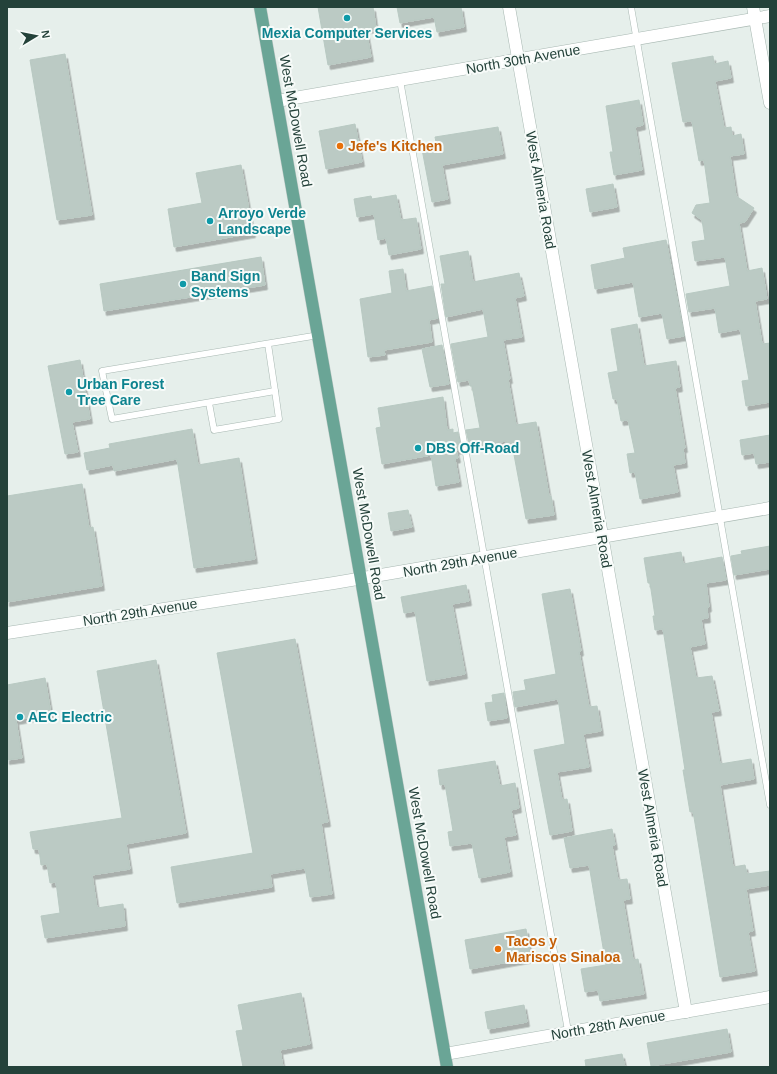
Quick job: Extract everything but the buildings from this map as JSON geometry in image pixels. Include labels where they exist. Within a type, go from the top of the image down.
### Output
[{"type":"main road","name":"West McDowell Road","points":[[260,7],[448,1067]]},
{"type":"street","name":"West Almeria Road","points":[[509,7],[686,1012]]},
{"type":"street","name":"North 30th Avenue","points":[[277,101],[636,39],[754,13],[770,16]]},
{"type":"street","points":[[754,13],[770,103]]},
{"type":"street","name":"North 29th Avenue","points":[[7,633],[361,578],[770,508]]},
{"type":"street","name":"North 28th Avenue","points":[[445,1054],[568,1031],[770,997]]},
{"type":"lane","points":[[631,7],[770,805]]},
{"type":"lane","points":[[400,80],[568,1031]]},
{"type":"lane","points":[[275,392],[112,419],[102,370],[319,335]]},
{"type":"lane","points":[[209,402],[214,430],[278,420],[268,344]]},
{"type":"place","name":"Mexia Computer Services","points":[[347,18]]},
{"type":"place","name":"Jefe's Kitchen","points":[[340,146]]},
{"type":"place","name":"Arroyo Verde Landscape","points":[[210,221]]},
{"type":"place","name":"Band Sign Systems","points":[[183,284]]},
{"type":"place","name":"Urban Forest Tree Care","points":[[69,392]]},
{"type":"place","name":"DBS Off-Road","points":[[418,448]]},
{"type":"place","name":"AEC Electric","points":[[20,717]]},
{"type":"place","name":"Tacos y Mariscos Sinaloa","points":[[498,949]]}]
